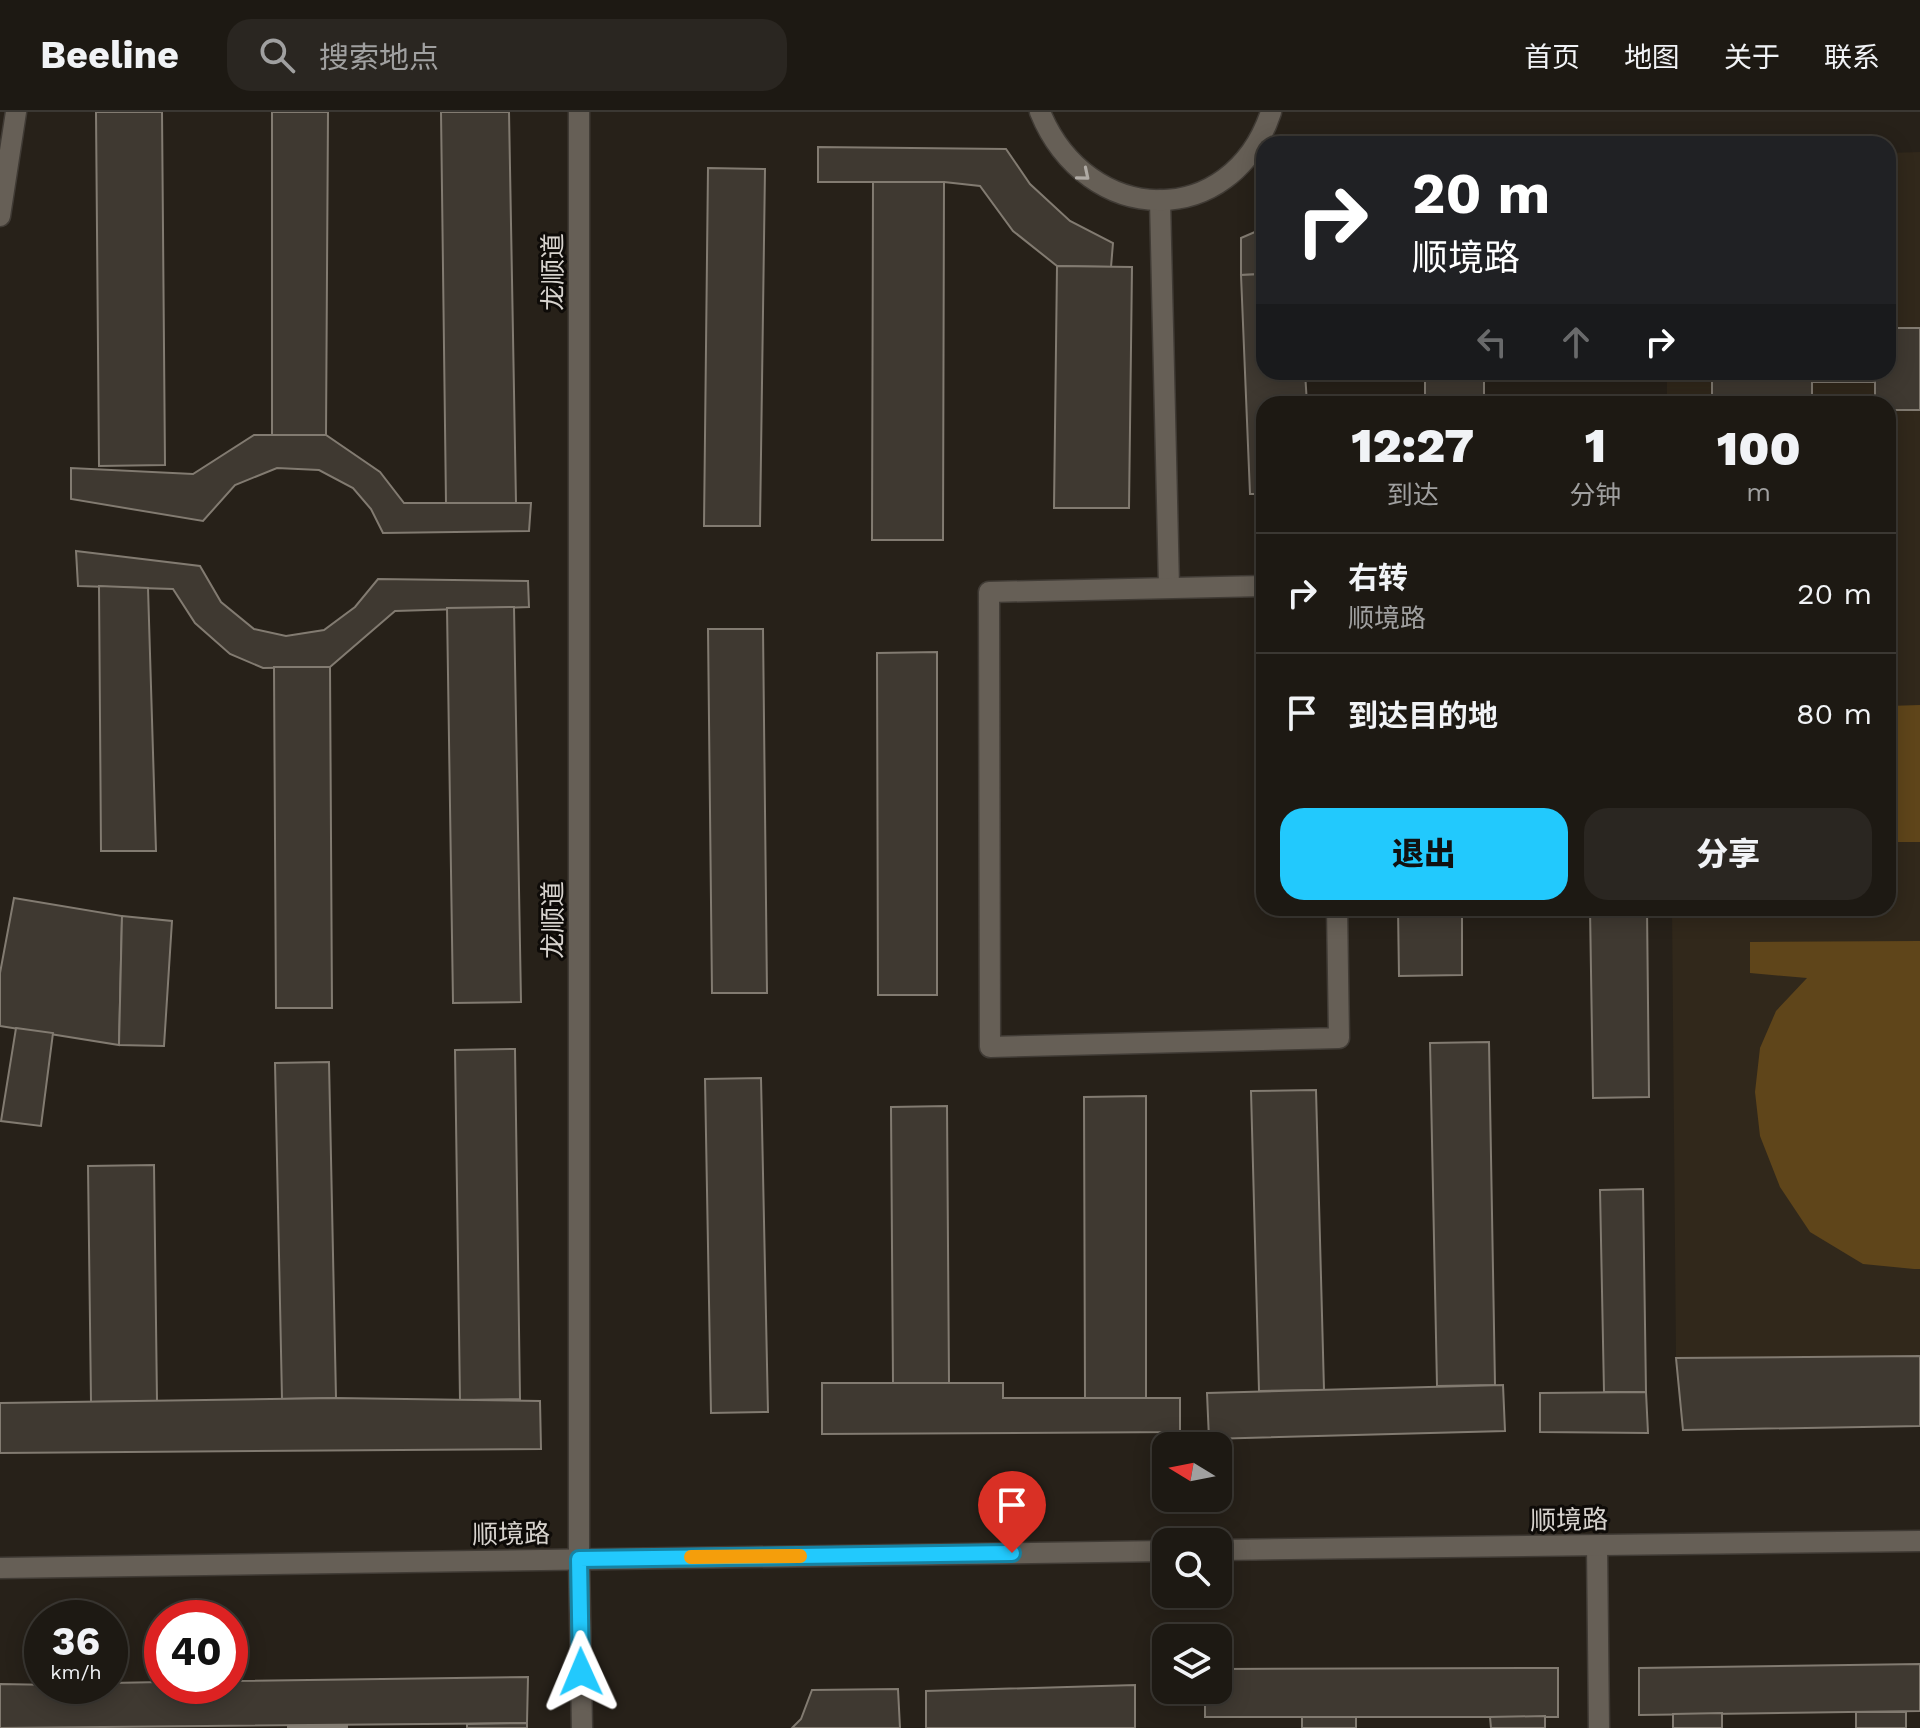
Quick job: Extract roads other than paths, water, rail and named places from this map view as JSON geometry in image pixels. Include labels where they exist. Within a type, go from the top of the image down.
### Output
[{"type":"street","points":[[0,216],[16,112]]},
{"type":"street","name":"龙顺道","points":[[579,112],[579,1559],[582,1728]]},
{"type":"street","points":[[1040,112],[1063,157],[1094,184],[1126,197],[1160,200],[1189,196],[1217,184],[1247,158],[1256,145]]},
{"type":"street","points":[[1263,136],[1271,112]]},
{"type":"street","points":[[1160,200],[1169,587]]},
{"type":"street","points":[[1256,586],[989,592],[990,1047],[1339,1038],[1337,916]]},
{"type":"street","name":"顺境路","points":[[1232,1550],[1920,1541]]},
{"type":"street","points":[[1597,1546],[1599,1728]]},
{"type":"street","name":"顺境路","points":[[0,1568],[1152,1551]]}]
